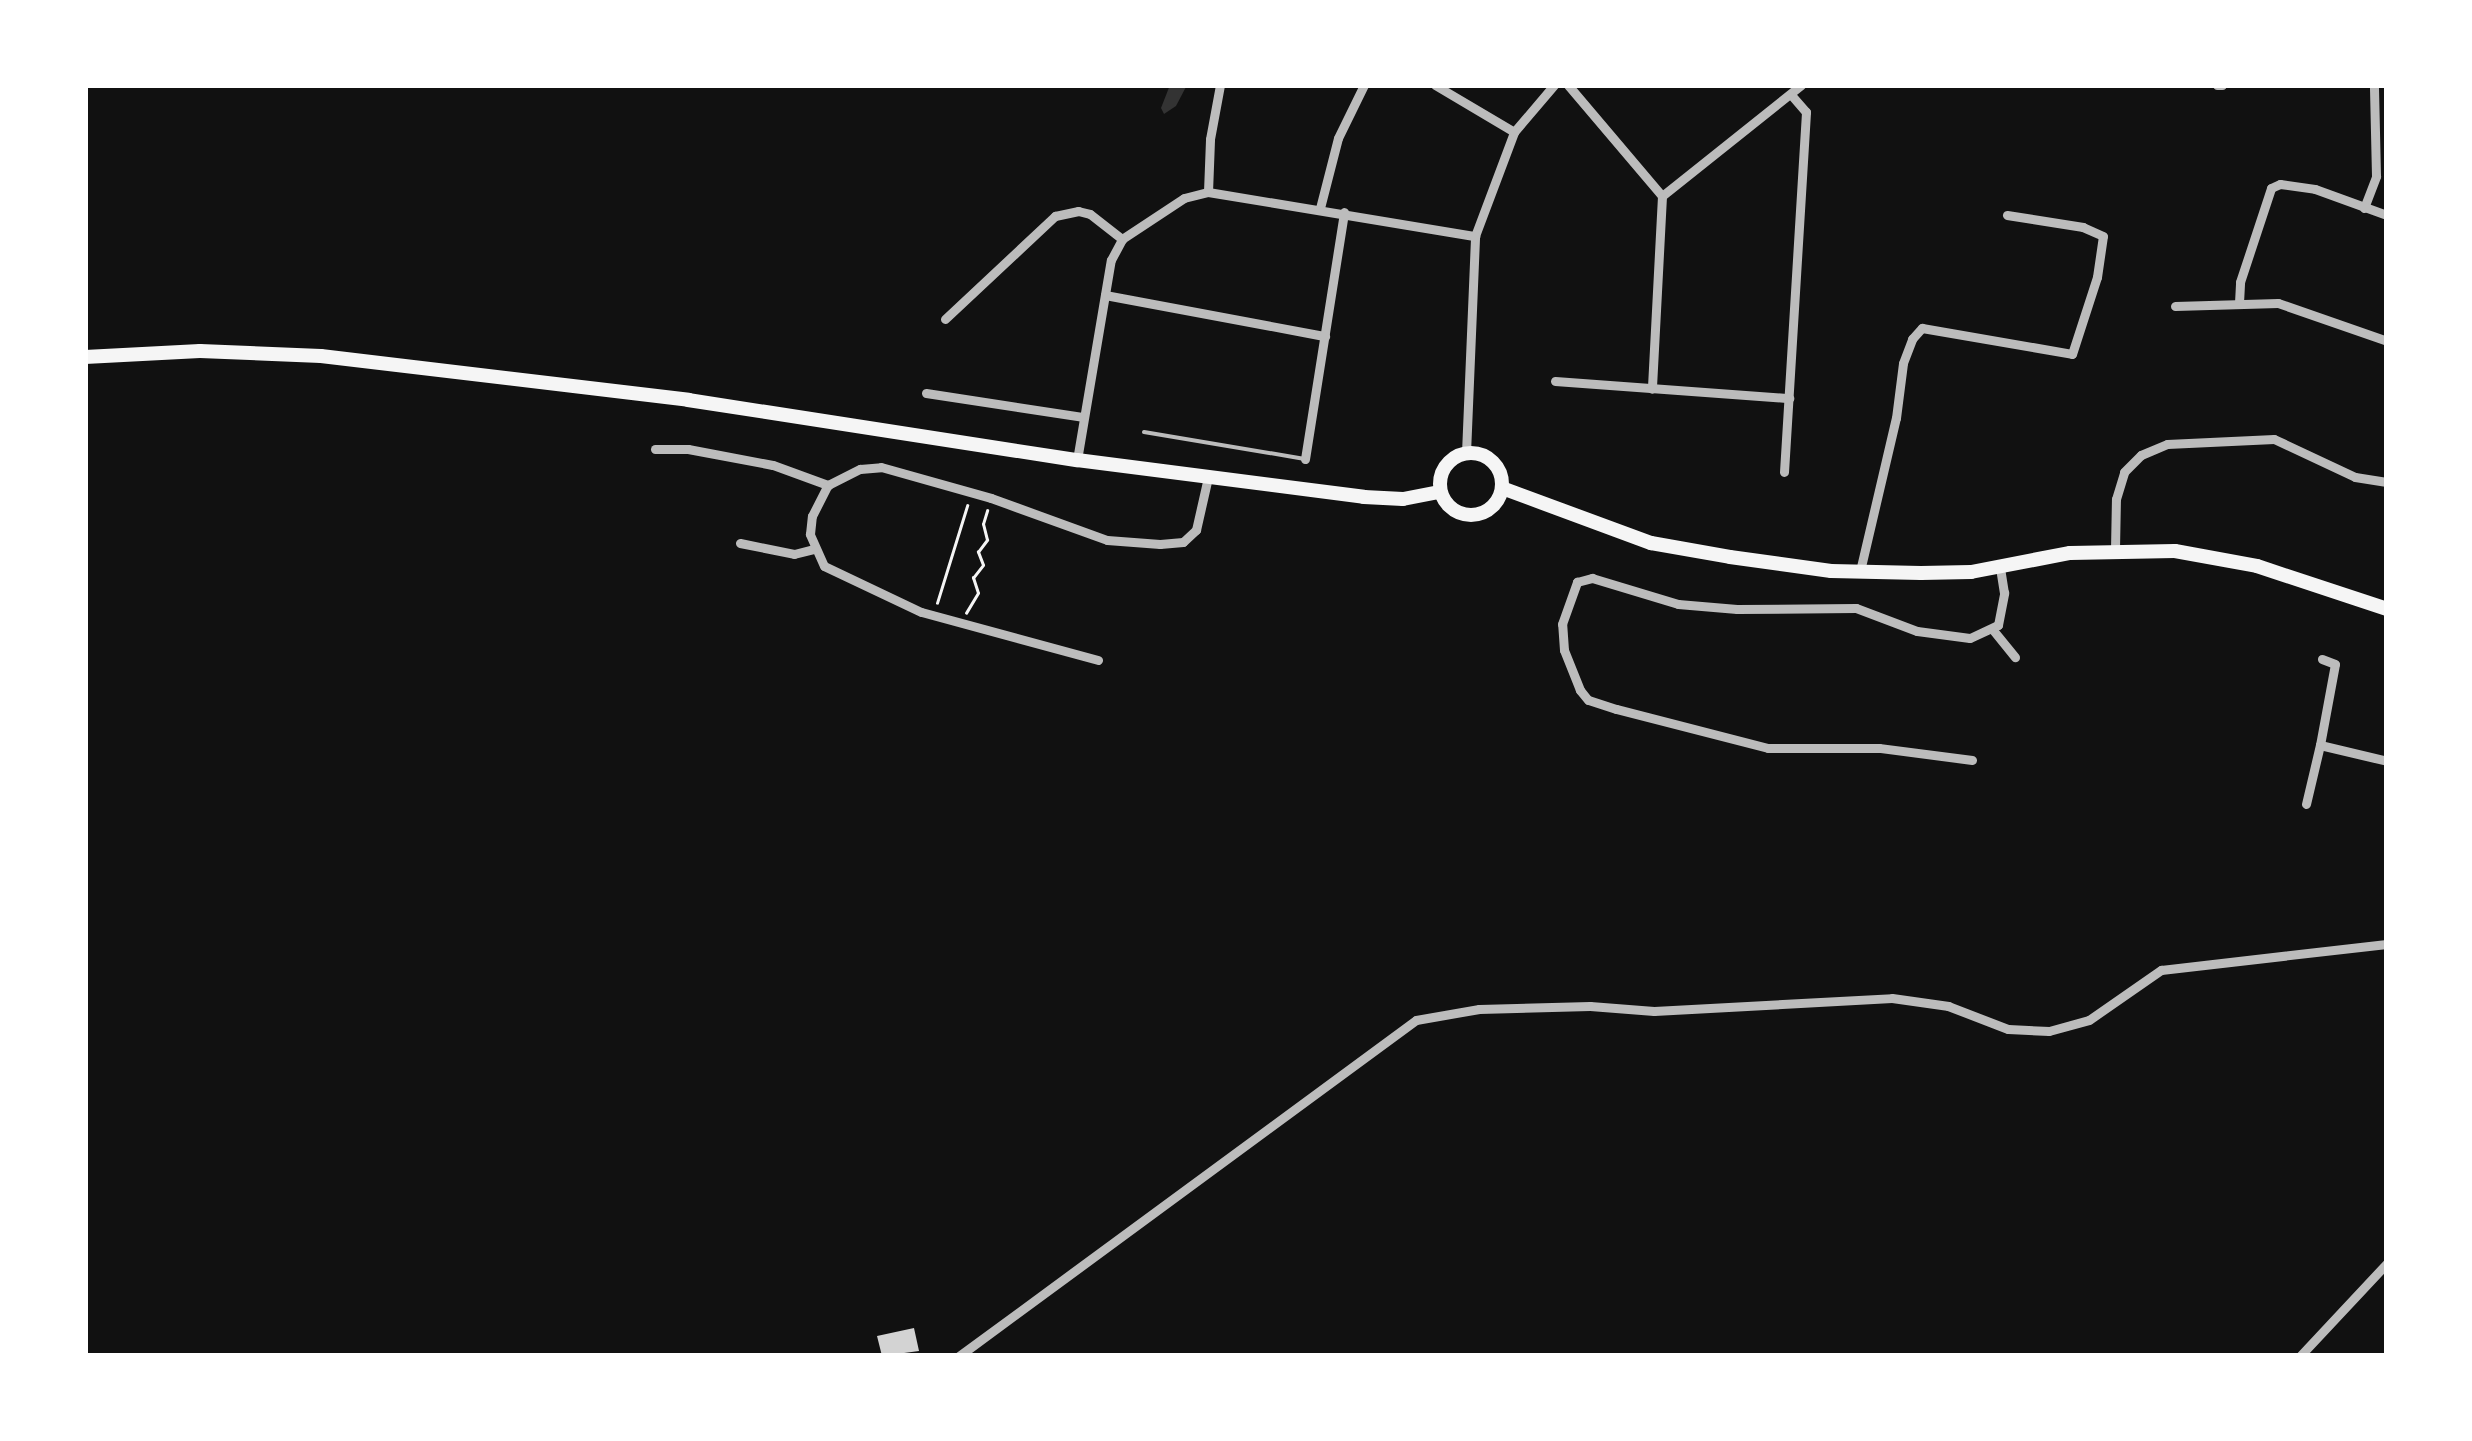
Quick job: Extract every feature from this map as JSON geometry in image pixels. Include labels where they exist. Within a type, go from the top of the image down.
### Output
[{"type":"main road","points":[[85,357],[200,351],[408,365],[688,400],[1208,478],[1403,500],[1440,492]]},
{"type":"main road","points":[[1466,453],[1486,457],[1495,464],[1502,488],[1490,510],[1470,516],[1451,509],[1440,492],[1442,472],[1466,453]]},
{"type":"main road","points":[[1502,488],[1651,543],[1764,562],[1860,571],[1971,572],[2115,549],[2175,551],[2257,566],[2387,609]]},
{"type":"street","points":[[1208,192],[1210,140],[1220,85]]},
{"type":"street","points":[[1320,208],[1338,138],[1364,85]]},
{"type":"street","points":[[1435,85],[1514,132]]},
{"type":"street","points":[[1466,453],[1468,306],[1475,236],[1514,132],[1554,85]]},
{"type":"street","points":[[1568,85],[1662,196],[1652,389]]},
{"type":"street","points":[[1662,196],[1801,85]]},
{"type":"street","points":[[2364,208],[2376,176],[2374,85]]},
{"type":"street","points":[[1784,472],[1806,112],[1792,95]]},
{"type":"street","points":[[2239,303],[2240,282],[2272,188],[2280,184],[2314,189],[2387,215]]},
{"type":"street","points":[[1077,460],[1110,260],[1122,239],[1184,198],[1208,192],[1475,236]]},
{"type":"street","points":[[946,319],[1055,216],[1078,211],[1090,214],[1122,239]]},
{"type":"street","points":[[1305,459],[1344,212]]},
{"type":"street","points":[[1860,571],[1912,339],[1922,328],[2072,354],[2097,276],[2102,236],[2083,227],[2007,215]]},
{"type":"street","points":[[1105,295],[1325,336]]},
{"type":"street","points":[[2176,306],[2278,303],[2387,341]]},
{"type":"street","points":[[1554,382],[1789,398]]},
{"type":"street","points":[[926,393],[1082,417]]},
{"type":"street","points":[[2115,549],[2116,499],[2124,472],[2141,455],[2166,444],[2274,438],[2354,477],[2387,482]]},
{"type":"street","points":[[655,448],[688,449],[773,464],[828,486]]},
{"type":"street","points":[[1098,660],[932,616],[833,571],[814,549],[812,516],[828,486],[860,469],[881,467],[990,498],[1107,540],[1160,544],[1183,542],[1196,530],[1208,478]]},
{"type":"street","points":[[740,543],[794,554],[814,549]]},
{"type":"street","points":[[1972,760],[1878,748],[1768,748],[1588,700],[1564,650],[1562,624],[1577,582],[1592,578],[1678,604],[1736,609],[1856,608],[1939,637],[1970,638],[1993,630],[2004,610],[2000,567]]},
{"type":"street","points":[[1993,630],[2014,657]]},
{"type":"street","points":[[2306,804],[2335,664],[2322,660]]},
{"type":"street","points":[[2320,745],[2387,760]]},
{"type":"street","points":[[959,1356],[1416,1020],[1480,1009],[1576,1006],[1654,1011],[1892,998],[1948,1006],[2008,1030],[2049,1031],[2089,1020],[2161,970],[2387,944]]},
{"type":"street","points":[[2300,1356],[2387,1263]]},
{"type":"lane","points":[[1144,432],[1305,459]]},
{"type":"path","points":[[932,616],[967,504]]},
{"type":"path","points":[[964,626],[968,604],[978,593],[974,578],[983,565],[978,552],[987,540],[987,510]]},
{"type":"shaded area","points":[[1170,85],[1187,85],[1176,106],[1164,114],[1161,108]]},
{"type":"building","points":[[914,1328],[919,1351],[882,1356],[877,1336]]}]
